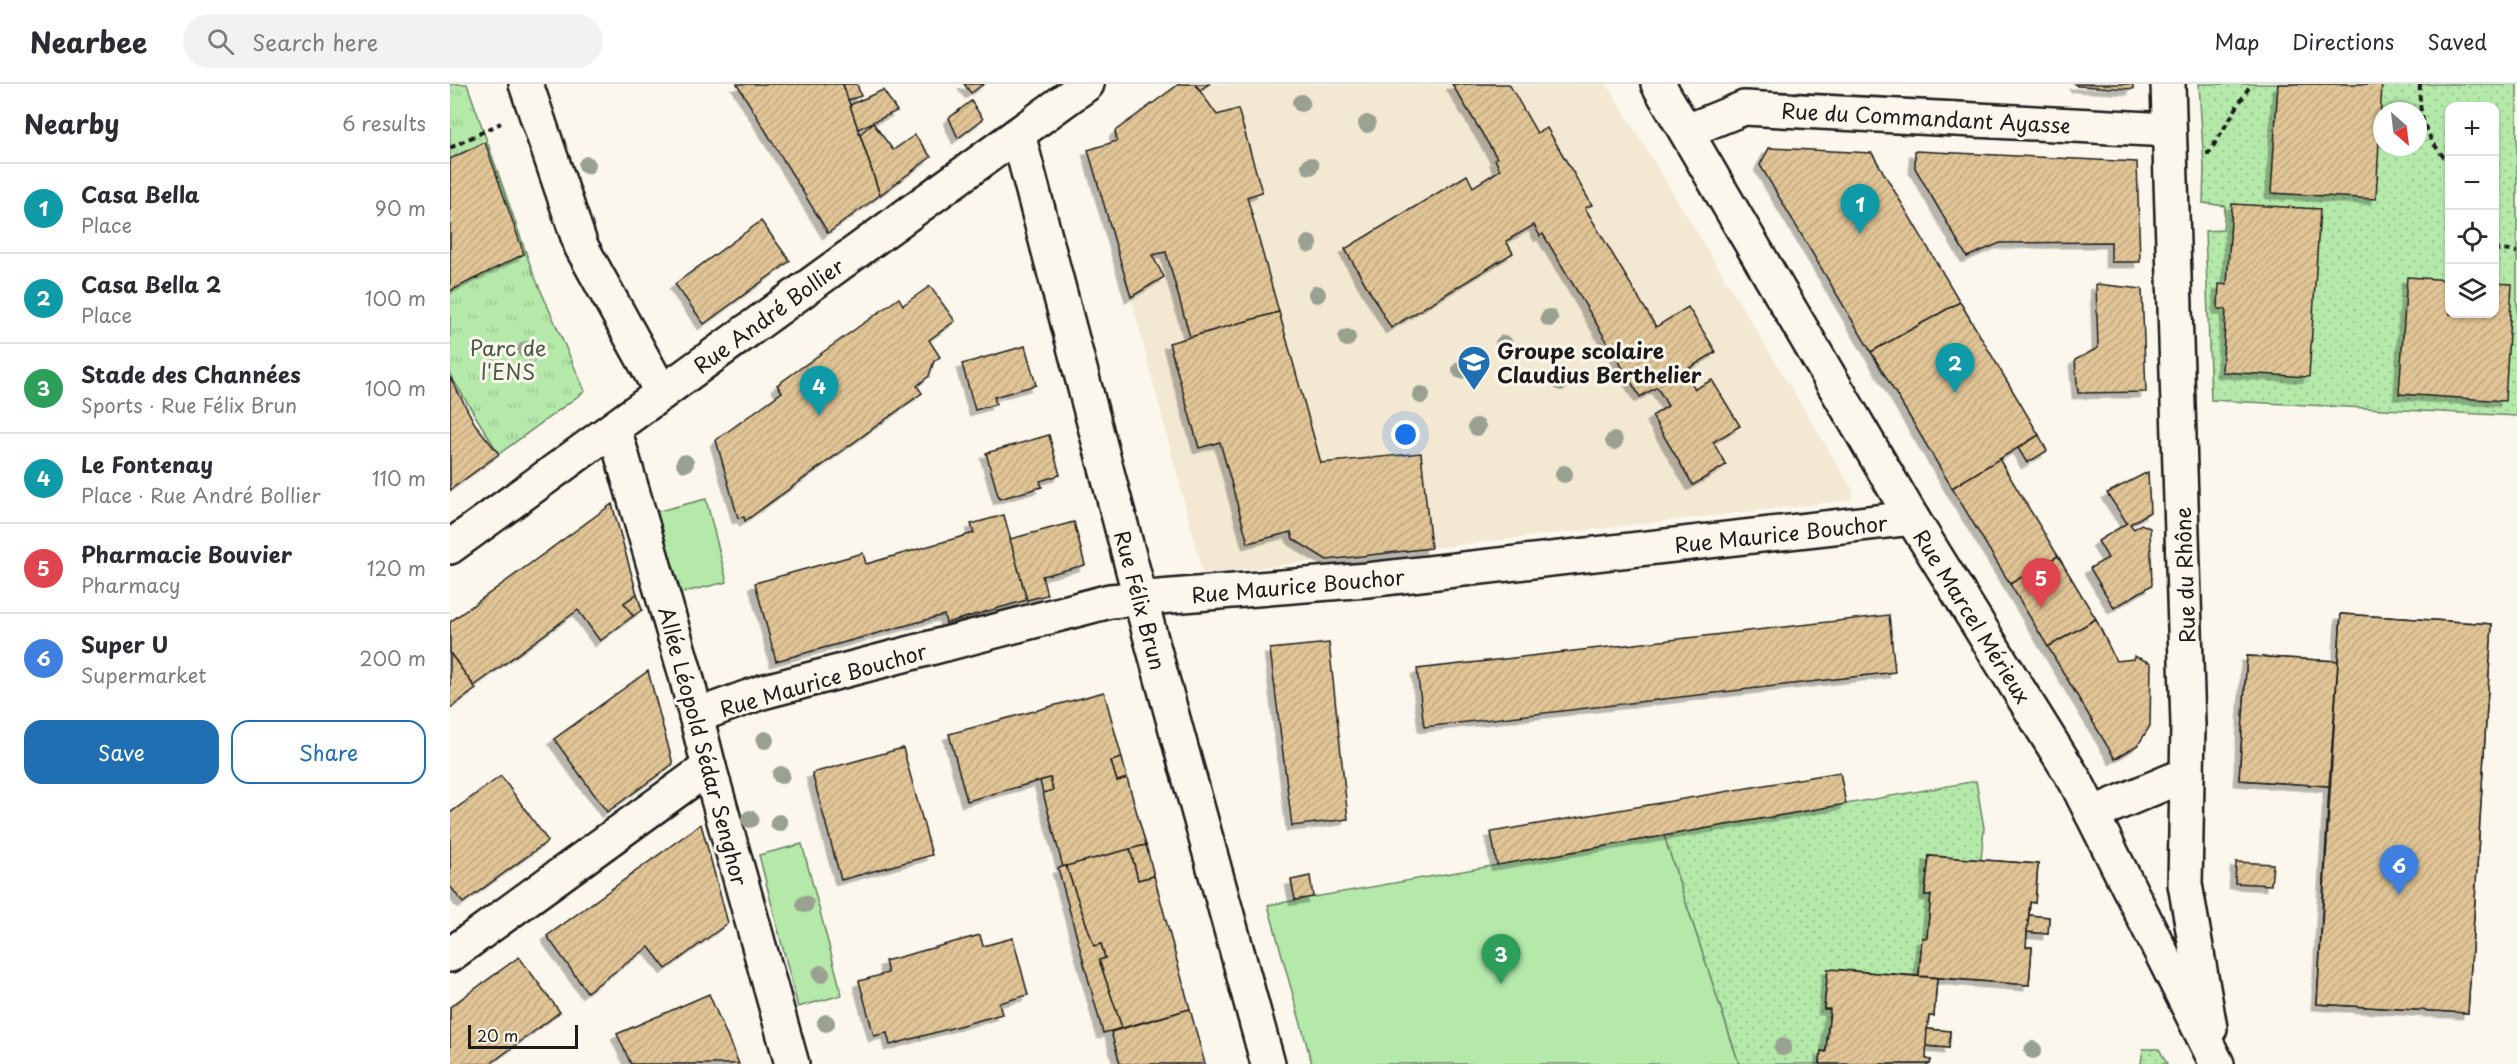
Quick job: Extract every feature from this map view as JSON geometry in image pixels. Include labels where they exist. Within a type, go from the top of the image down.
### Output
[{"type":"street","name":"Rue André Bollier","points":[[450,547],[1087,84]]},
{"type":"street","name":"Rue Marcel Mérieux","points":[[1658,84],[1912,518],[2070,773],[2217,1064]]},
{"type":"street","name":"Rue du Rhône","points":[[2168,84],[2188,725],[2185,884],[2217,1064]]},
{"type":"street","points":[[530,95],[581,246],[662,393]]},
{"type":"street","name":"Rue du Commandant Ayasse","points":[[1687,131],[1744,108],[2169,130]]},
{"type":"street","name":"Rue Félix Brun","points":[[1018,134],[1268,1064]]},
{"type":"street","name":"Allée Léopold Sédar Senghor","points":[[614,428],[792,1064]]},
{"type":"street","name":"Rue Maurice Bouchor","points":[[696,716],[762,692],[1110,601],[1367,580],[1912,518]]},
{"type":"street","points":[[450,955],[709,767]]},
{"type":"street","points":[[2092,814],[2187,774]]},
{"type":"path","points":[[2203,154],[2210,153],[2251,84]]},
{"type":"path","points":[[2420,84],[2420,114],[2423,126],[2430,140],[2445,159]]},
{"type":"path","points":[[450,147],[530,95]]},
{"type":"path","points":[[2499,250],[2517,252]]},
{"type":"shaded area","name":"Groupe scolaire Claudius Berthelier","points":[[1179,84],[1607,84],[1854,492],[1850,500],[1203,574],[1131,297],[1088,150],[1117,141],[1115,131]]},
{"type":"green space","name":"Parc de l'ENS","points":[[450,84],[467,84],[533,273],[585,391],[499,454],[450,375]]},
{"type":"green space","points":[[2199,84],[2517,84],[2517,416],[2211,400],[2205,231],[2223,230],[2225,206],[2203,203],[2204,167]]},
{"type":"green space","points":[[706,499],[727,582],[676,594],[655,512]]},
{"type":"green space","points":[[1976,781],[1984,828],[1981,860],[1929,856],[1925,894],[1931,895],[1927,938],[1922,938],[1919,976],[1828,970],[1825,1008],[1830,1009],[1826,1052],[1821,1052],[1820,1064],[1739,1064],[1664,836]]},
{"type":"green space","points":[[1664,836],[1739,1064],[1312,1064],[1268,905]]},
{"type":"green space","points":[[802,844],[842,995],[798,1007],[759,855]]},
{"type":"green space","points":[[2143,1049],[2159,1049],[2167,1064],[2141,1064]]},
{"type":"building","points":[[737,84],[843,84],[880,195],[828,233]]},
{"type":"building","points":[[843,84],[857,84],[861,96],[848,100]]},
{"type":"building","points":[[964,84],[984,84],[971,93]]},
{"type":"building","points":[[1179,84],[1195,84],[1217,115],[1238,109],[1262,192],[1247,197],[1279,312],[1190,337],[1166,252],[1152,255],[1164,277],[1131,297],[1088,150],[1117,141],[1115,131]]},
{"type":"building","points":[[1195,84],[1209,84],[1200,90]]},
{"type":"building","points":[[1452,84],[1509,84],[1537,133],[1547,128],[1592,205],[1585,208],[1656,327],[1688,307],[1716,352],[1684,371],[1695,389],[1712,380],[1740,426],[1713,442],[1726,465],[1693,485],[1652,416],[1668,406],[1657,387],[1640,397],[1543,234],[1540,236],[1534,225],[1506,241],[1513,253],[1391,328],[1345,249],[1467,175],[1473,187],[1500,170],[1495,159],[1497,158]]},
{"type":"building","points":[[2075,84],[2133,84],[2133,89],[2077,86]]},
{"type":"building","points":[[2278,84],[2382,84],[2381,102],[2373,102],[2373,156],[2378,156],[2376,199],[2271,193]]},
{"type":"building","points":[[883,90],[897,111],[858,129],[850,105]]},
{"type":"building","points":[[971,101],[983,119],[958,138],[949,118]]},
{"type":"building","points":[[873,123],[893,150],[915,135],[931,157],[880,195],[860,134]]},
{"type":"building","points":[[485,142],[524,254],[450,291],[450,159]]},
{"type":"building","points":[[1769,148],[1872,153],[1960,302],[1871,352],[1760,165]]},
{"type":"building","points":[[1915,151],[2137,162],[2140,262],[2111,262],[2111,242],[2000,243],[1967,257],[1915,168]]},
{"type":"building","points":[[2232,204],[2320,209],[2309,377],[2222,372],[2226,309],[2218,309],[2219,284],[2227,285]]},
{"type":"building","points":[[761,221],[790,261],[704,324],[675,284]]},
{"type":"building","points":[[2407,277],[2445,280],[2445,318],[2499,318],[2499,283],[2512,284],[2505,401],[2399,394]]},
{"type":"building","points":[[2096,284],[2142,289],[2146,392],[2078,393],[2075,360],[2098,348]]},
{"type":"building","points":[[930,286],[955,321],[929,340],[940,357],[934,361],[929,376],[917,386],[922,393],[745,521],[744,517],[738,518],[716,440],[782,392],[777,385],[899,298],[903,305]]},
{"type":"building","points":[[1960,302],[2039,435],[1952,488],[1871,352]]},
{"type":"building","points":[[1279,312],[1321,463],[1421,453],[1431,548],[1327,560],[1293,539],[1291,532],[1248,543],[1220,442],[1199,448],[1169,343]]},
{"type":"building","points":[[1025,346],[1036,385],[994,397],[996,404],[975,410],[962,364]]},
{"type":"building","points":[[450,377],[475,424],[499,454],[450,490]]},
{"type":"building","points":[[1049,435],[1060,475],[1040,481],[1042,487],[999,499],[986,453]]},
{"type":"building","points":[[2039,435],[2047,451],[2027,463],[2018,448]]},
{"type":"building","points":[[1999,459],[2058,556],[2010,584],[1952,488]]},
{"type":"building","points":[[2148,472],[2150,512],[2130,524],[2134,529],[2141,524],[2150,528],[2152,585],[2114,608],[2090,568],[2108,558],[2098,541],[2127,523],[2107,493]]},
{"type":"building","points":[[612,504],[637,594],[624,603],[633,616],[600,641],[578,610],[474,686],[450,653],[450,622]]},
{"type":"building","points":[[1004,515],[1027,600],[946,623],[944,615],[776,661],[755,583],[863,553],[866,564],[974,533],[971,524]]},
{"type":"building","points":[[1074,522],[1085,565],[1042,576],[1047,595],[1027,600],[1010,539]]},
{"type":"building","points":[[2058,556],[2096,619],[2048,647],[2010,584]]},
{"type":"building","points":[[637,594],[642,610],[633,616],[624,603]]},
{"type":"building","points":[[2341,614],[2492,624],[2468,1013],[2317,1004],[2329,786],[2239,780],[2247,656],[2338,661]]},
{"type":"building","points":[[2341,614],[2492,624],[2468,1013],[2317,1004]]},
{"type":"building","points":[[1889,615],[1895,672],[1424,727],[1417,669]]},
{"type":"building","points":[[2096,619],[2116,661],[2134,659],[2134,656],[2151,663],[2150,726],[2138,745],[2115,759],[2048,647]]},
{"type":"building","points":[[1329,643],[1348,819],[1292,826],[1270,649]]},
{"type":"building","points":[[450,653],[476,689],[450,708]]},
{"type":"building","points":[[2247,656],[2338,661],[2329,786],[2239,780]]},
{"type":"building","points":[[648,671],[673,764],[607,812],[554,739]]},
{"type":"building","points":[[1104,692],[1122,758],[1111,761],[1117,781],[1127,778],[1146,845],[1063,867],[1043,793],[1053,790],[1050,778],[967,801],[949,734]]},
{"type":"building","points":[[903,748],[932,855],[841,880],[812,773]]},
{"type":"building","points":[[1122,758],[1127,778],[1117,781],[1111,761]]},
{"type":"building","points":[[1840,772],[1846,804],[1497,865],[1491,832]]},
{"type":"building","points":[[501,776],[548,841],[463,903],[450,886],[450,813]]},
{"type":"building","points":[[1050,778],[1053,790],[1043,793],[1040,781]]},
{"type":"building","points":[[701,824],[728,923],[666,969],[649,947],[587,992],[547,936]]},
{"type":"building","points":[[1146,845],[1154,876],[1138,880],[1130,849]]},
{"type":"building","points":[[1130,849],[1138,880],[1154,876],[1190,1009],[1122,1028],[1099,960],[1105,958],[1101,944],[1094,946],[1066,866]]},
{"type":"building","points":[[1929,856],[2038,864],[2035,903],[2030,902],[2029,915],[2049,917],[2048,934],[2027,932],[2026,947],[2032,947],[2029,985],[1937,978],[1934,1016],[1929,1016],[1927,1029],[1950,1031],[1949,1048],[1926,1046],[1926,1059],[1931,1060],[1930,1064],[1820,1064],[1821,1051],[1826,1052],[1830,1009],[1824,1009],[1828,969],[1919,976],[1922,938],[1927,938],[1931,895],[1925,895]]},
{"type":"building","points":[[1929,856],[2038,864],[2035,903],[2030,902],[2027,932],[2026,947],[2032,947],[2029,985],[1919,976],[1922,938],[1927,938],[1931,895],[1925,895]]},
{"type":"building","points":[[2236,862],[2273,864],[2271,885],[2235,883]]},
{"type":"building","points":[[1066,866],[1094,946],[1101,944],[1105,958],[1099,960],[1122,1028],[1103,1033],[1058,868]]},
{"type":"building","points":[[1310,876],[1313,897],[1295,900],[1291,880]]},
{"type":"building","points":[[2029,915],[2049,917],[2048,934],[2027,932]]},
{"type":"building","points":[[980,935],[983,946],[1013,938],[1028,995],[999,1003],[1002,1014],[890,1045],[887,1033],[874,1036],[859,981],[888,973],[885,961]]},
{"type":"building","points":[[519,957],[560,1012],[490,1064],[450,1064],[450,1007]]},
{"type":"building","points":[[1828,969],[1937,978],[1934,1016],[1929,1016],[1927,1029],[1926,1059],[1931,1060],[1930,1064],[1820,1064],[1821,1051],[1826,1052],[1830,1009],[1824,1009]]},
{"type":"building","points":[[709,994],[739,1064],[631,1064],[617,1034]]},
{"type":"building","points":[[1190,1009],[1205,1064],[1120,1064],[1111,1032]]},
{"type":"building","points":[[1927,1029],[1950,1031],[1949,1048],[1926,1046]]},
{"type":"place","name":"Casa Bella","points":[[1860,234]]},
{"type":"place","name":"Groupe scolaire Claudius Berthelier","points":[[1474,391]]},
{"type":"place","name":"Casa Bella 2","points":[[1955,393]]},
{"type":"place","name":"Le Fontenay","points":[[819,416]]},
{"type":"place","name":"Pharmacie Bouvier","points":[[2041,608]]},
{"type":"place","name":"Super U","points":[[2399,895]]},
{"type":"place","name":"Stade des Channées","points":[[1501,984]]}]
